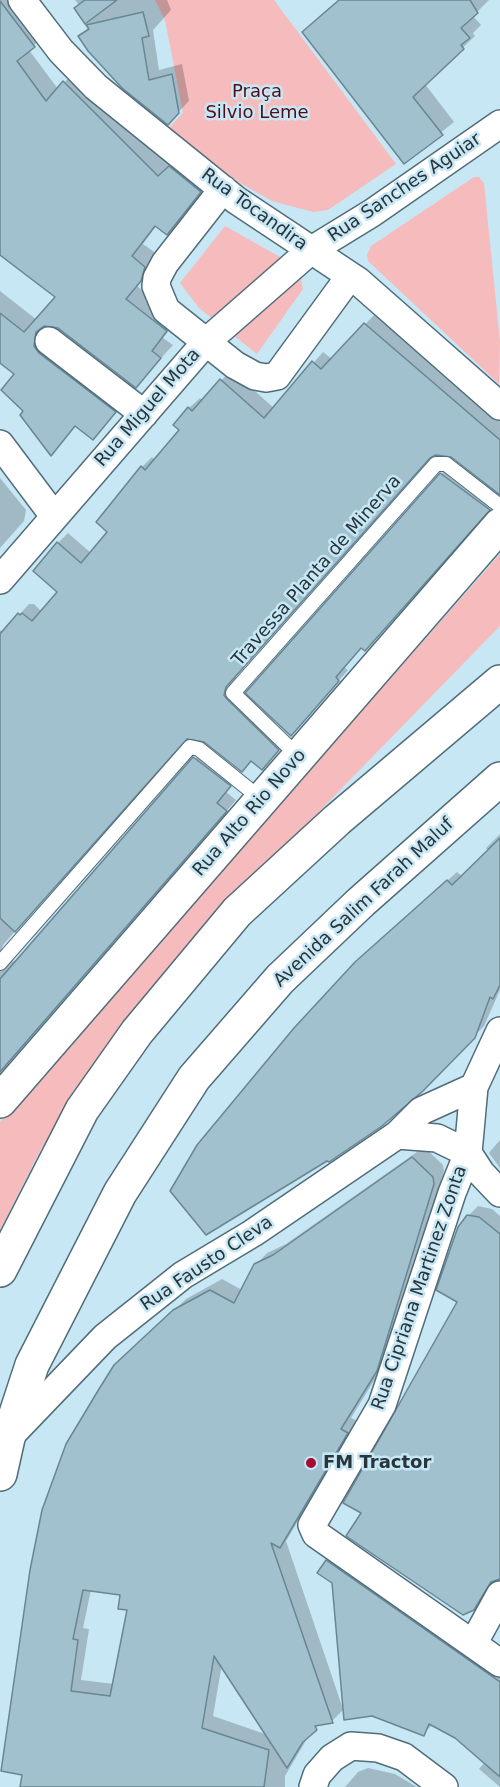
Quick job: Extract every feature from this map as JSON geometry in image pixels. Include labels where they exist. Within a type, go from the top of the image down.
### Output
[{"type":"main road","name":"Rua Alto Rio Novo","points":[[0,1101],[500,525]]},
{"type":"main road","points":[[0,1270],[82,1110],[137,1032],[237,912],[337,820],[500,682]]},
{"type":"main road","name":"Avenida Salim Farah Maluf","points":[[0,1474],[8,1438],[32,1365],[120,1193],[194,1078],[280,980],[361,902],[500,779]]},
{"type":"street","name":"Rua Tocandira","points":[[22,0],[61,51],[96,87],[223,189],[350,276],[500,406]]},
{"type":"street","name":"Rua Sanches Aguiar","points":[[310,250],[372,213],[500,124]]},
{"type":"street","points":[[223,189],[165,264],[157,278],[158,294],[165,310],[246,372],[266,378],[277,376],[350,276]]},
{"type":"street","name":"Rua Miguel Mota","points":[[0,580],[206,342],[310,250]]},
{"type":"street","points":[[49,341],[144,414]]},
{"type":"street","points":[[0,444],[54,516]]},
{"type":"street","name":"Rua Cipriana Martinez Zonta","points":[[473,1644],[316,1534],[312,1522],[382,1405],[452,1193],[468,1153],[474,1087],[500,1031]]},
{"type":"street","name":"Rua Fausto Cleva","points":[[8,1438],[105,1336],[183,1275],[253,1233],[396,1135],[421,1111],[474,1087]]},
{"type":"street","points":[[396,1135],[437,1138],[468,1153],[481,1173],[500,1193]]},
{"type":"street","points":[[500,1595],[473,1644],[500,1663]]},
{"type":"street","points":[[313,1787],[317,1775],[332,1758],[351,1746],[378,1748],[404,1757],[444,1787]]},
{"type":"lane","name":"Travessa Planta de Minerva","points":[[298,756],[233,693],[436,464],[446,464],[500,506]]},
{"type":"lane","points":[[0,963],[190,747],[199,749],[261,800]]},
{"type":"green space","name":"Praça Silvio Leme","points":[[155,0],[274,0],[396,164],[328,210],[313,212],[272,201],[240,183],[168,129],[183,113],[165,20]]},
{"type":"green space","points":[[474,177],[479,177],[484,183],[500,342],[499,384],[368,261],[367,255],[371,246]]},
{"type":"green space","points":[[225,226],[298,267],[303,289],[257,354],[199,308],[180,283]]},
{"type":"green space","points":[[500,554],[500,626],[265,867],[110,1043],[41,1149],[0,1230],[0,1122]]},
{"type":"building","points":[[85,0],[117,0],[85,24],[74,8]]},
{"type":"building","points":[[339,0],[470,0],[478,13],[461,28],[470,38],[461,45],[464,49],[413,97],[443,135],[404,164],[302,32]]},
{"type":"building","points":[[0,1],[35,47],[17,61],[46,101],[63,81],[158,176],[169,166],[201,192],[167,235],[155,226],[132,256],[145,267],[141,281],[126,299],[167,331],[152,351],[161,358],[136,388],[58,328],[44,326],[36,332],[34,346],[39,353],[116,412],[93,440],[75,426],[51,456],[20,415],[23,411],[1,390],[14,374],[0,363],[0,313],[24,332],[55,297],[0,255]]},
{"type":"building","points":[[143,12],[149,36],[142,38],[149,80],[172,74],[179,113],[168,125],[122,88],[88,51],[78,36],[89,29],[86,25]]},
{"type":"building","points":[[364,323],[500,440],[500,495],[451,457],[436,455],[430,458],[226,687],[224,695],[227,699],[279,750],[262,770],[251,761],[242,772],[204,742],[187,739],[15,932],[0,918],[0,634],[18,613],[20,615],[22,613],[32,621],[57,592],[33,571],[57,542],[81,563],[107,532],[96,522],[141,466],[145,470],[179,430],[173,425],[188,407],[192,411],[220,379],[264,418],[312,361],[321,369]]},
{"type":"building","points":[[440,473],[490,510],[365,651],[361,648],[336,677],[339,681],[291,736],[245,693]]},
{"type":"building","points":[[193,757],[231,786],[217,803],[227,811],[0,1072],[0,979]]},
{"type":"building","points":[[500,838],[500,985],[493,999],[490,997],[475,1038],[423,1091],[382,1126],[329,1162],[327,1161],[206,1235],[170,1191],[197,1145],[294,1028],[355,962],[447,880],[452,885]]},
{"type":"building","points":[[412,1157],[433,1177],[434,1184],[377,1371],[341,1429],[348,1433],[280,1548],[271,1543],[333,1723],[315,1726],[317,1730],[303,1742],[287,1768],[214,1656],[202,1728],[269,1750],[264,1787],[20,1787],[22,1775],[1,1771],[30,1570],[42,1510],[66,1444],[114,1365],[173,1310],[210,1290],[234,1303],[254,1264],[273,1255]],"holes":[[[83,1590],[120,1595],[118,1609],[127,1610],[110,1696],[71,1691],[78,1640],[73,1639]]]},
{"type":"building","points":[[467,1215],[479,1217],[500,1234],[500,1579],[491,1582],[474,1610],[463,1615],[346,1536],[361,1513],[343,1503],[457,1302],[436,1290],[458,1227]]},
{"type":"building","points":[[326,1560],[500,1682],[500,1777],[455,1738],[429,1724],[424,1736],[372,1716],[344,1720],[332,1583],[317,1573]]},
{"type":"place","name":"FM Tractor","points":[[311,1463]]}]
